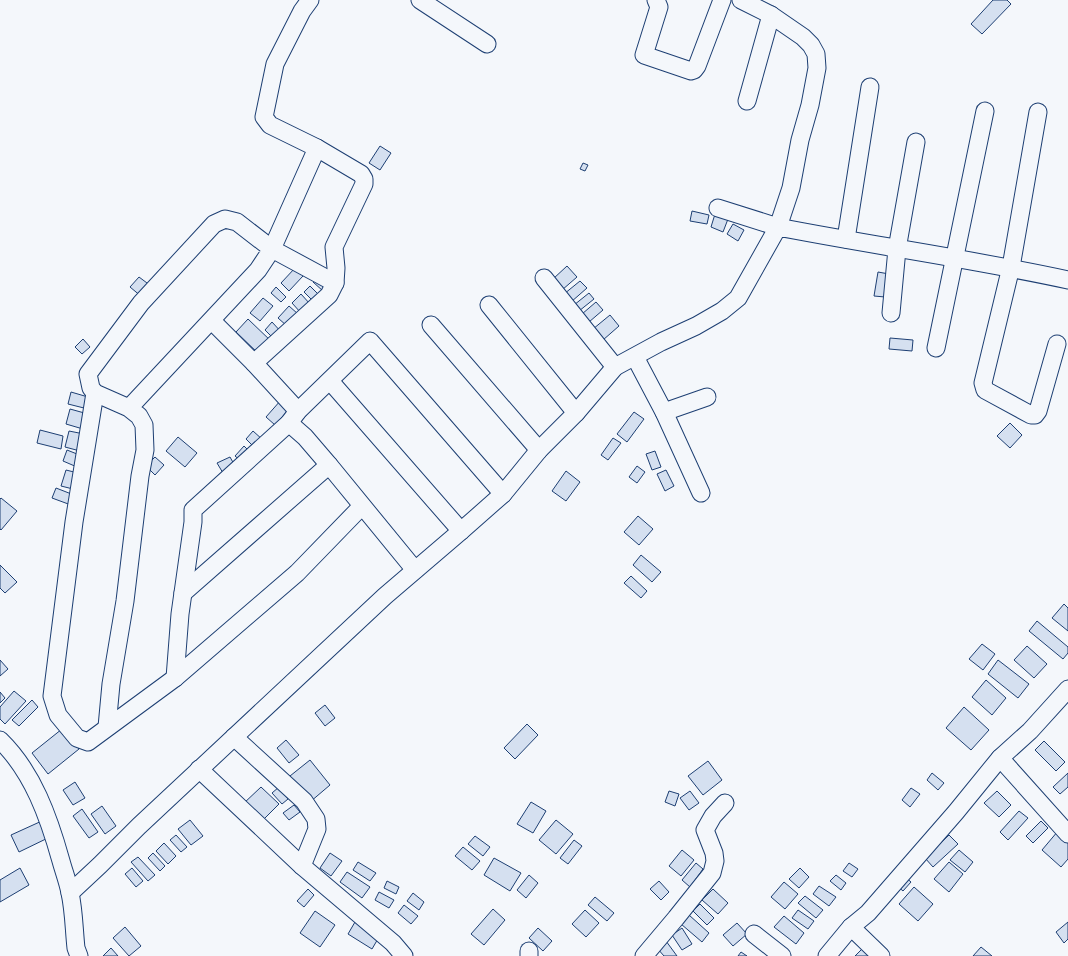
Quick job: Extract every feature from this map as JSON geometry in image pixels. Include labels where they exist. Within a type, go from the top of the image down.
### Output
[{"type":"street","points":[[254,363],[329,295],[335,283],[336,268],[334,248],[364,184],[364,178],[361,174],[316,148],[270,125],[264,117],[275,64],[302,11],[310,0]]},
{"type":"street","points":[[420,0],[487,44]]},
{"type":"street","points":[[656,0],[659,7],[644,55],[694,70],[697,66],[722,0]]},
{"type":"street","points":[[70,893],[199,769],[415,570],[503,494],[539,450],[576,413],[615,367],[661,342],[722,312],[738,298],[778,227],[791,188],[800,140],[810,105],[816,68],[816,54],[812,45],[771,15],[740,0]]},
{"type":"street","points":[[746,101],[771,15]]},
{"type":"street","points":[[846,239],[870,87]]},
{"type":"street","points":[[936,348],[985,111]]},
{"type":"street","points":[[1038,112],[1011,267],[983,383],[985,390],[1030,415],[1035,415],[1038,411],[1057,344]]},
{"type":"street","points":[[891,313],[897,249],[916,142]]},
{"type":"street","points":[[130,408],[258,270],[272,249],[316,148]]},
{"type":"street","points":[[718,208],[778,227],[897,249],[1011,267],[1068,279]]},
{"type":"street","points":[[107,727],[111,684],[125,601],[140,476],[145,450],[144,425],[139,416],[130,408],[95,393],[88,374],[141,303],[214,224],[225,219],[237,222],[272,249],[335,283]]},
{"type":"street","points":[[544,278],[615,367]]},
{"type":"street","points":[[489,305],[576,413]]},
{"type":"street","points":[[212,321],[254,363],[294,417],[305,437],[415,570]]},
{"type":"street","points":[[431,325],[539,450]]},
{"type":"street","points":[[174,678],[183,593],[193,522],[193,510],[294,417],[370,341],[503,494]]},
{"type":"street","points":[[635,357],[664,412],[701,494]]},
{"type":"street","points":[[330,381],[461,531]]},
{"type":"street","points":[[95,393],[74,522],[52,696],[58,715],[77,738],[88,742],[174,678],[297,573],[362,506]]},
{"type":"street","points":[[664,412],[707,397]]},
{"type":"street","points":[[183,593],[328,465]]},
{"type":"street","points":[[826,956],[850,927],[868,913],[956,812],[1000,758],[1030,731],[1068,689]]},
{"type":"street","points":[[234,737],[304,801],[316,819],[317,828],[302,866]]},
{"type":"street","points":[[0,740],[31,780],[42,804],[56,844],[70,893],[78,956]]},
{"type":"street","points":[[1000,758],[1068,834]]},
{"type":"street","points":[[199,769],[302,866],[382,933],[404,956]]},
{"type":"street","points":[[644,956],[712,873],[715,860],[714,853],[705,830],[713,816],[725,803]]},
{"type":"street","points":[[850,927],[881,956]]},
{"type":"street","points":[[754,934],[782,956]]},
{"type":"building","points":[[993,0],[1007,0],[1011,4],[982,34],[971,24]]},
{"type":"building","points":[[380,146],[391,153],[380,170],[369,163]]},
{"type":"building","points":[[583,163],[588,165],[585,171],[580,169]]},
{"type":"building","points":[[692,211],[709,215],[707,224],[690,221]]},
{"type":"building","points":[[715,214],[728,219],[723,232],[711,227]]},
{"type":"building","points":[[733,224],[744,230],[738,241],[727,234]]},
{"type":"building","points":[[567,266],[577,277],[562,290],[553,279]]},
{"type":"building","points":[[295,268],[303,276],[289,291],[281,283]]},
{"type":"building","points":[[878,272],[889,274],[885,297],[874,296]]},
{"type":"building","points":[[319,276],[329,285],[323,291],[313,282]]},
{"type":"building","points":[[139,277],[151,286],[142,297],[130,287]]},
{"type":"building","points":[[580,281],[587,288],[571,302],[564,294]]},
{"type":"building","points":[[310,286],[320,296],[314,302],[304,292]]},
{"type":"building","points":[[276,287],[286,297],[281,302],[271,293]]},
{"type":"building","points":[[589,293],[594,299],[579,311],[574,305]]},
{"type":"building","points":[[301,294],[310,304],[301,313],[292,303]]},
{"type":"building","points":[[263,298],[273,306],[260,321],[250,313]]},
{"type":"building","points":[[596,302],[603,310],[589,322],[582,314]]},
{"type":"building","points":[[289,306],[298,314],[287,326],[278,318]]},
{"type":"building","points":[[610,315],[619,326],[603,340],[593,329]]},
{"type":"building","points":[[248,319],[273,343],[261,356],[236,332]]},
{"type":"building","points":[[272,322],[283,334],[276,341],[265,330]]},
{"type":"building","points":[[890,338],[913,340],[912,351],[889,349]]},
{"type":"building","points":[[83,339],[90,347],[82,354],[75,347]]},
{"type":"building","points":[[71,392],[88,397],[84,408],[68,404]]},
{"type":"building","points":[[281,400],[290,408],[275,425],[266,417]]},
{"type":"building","points":[[70,409],[88,414],[83,429],[66,424]]},
{"type":"building","points":[[634,412],[644,419],[627,442],[617,434]]},
{"type":"building","points":[[1010,423],[1022,435],[1010,448],[997,436]]},
{"type":"building","points":[[40,430],[63,436],[61,449],[37,443]]},
{"type":"building","points":[[69,431],[84,434],[80,451],[65,447]]},
{"type":"building","points":[[253,431],[263,440],[255,448],[246,439]]},
{"type":"building","points":[[178,437],[197,453],[185,467],[166,451]]},
{"type":"building","points":[[613,438],[621,443],[608,460],[601,455]]},
{"type":"building","points":[[244,446],[250,452],[241,461],[235,456]]},
{"type":"building","points":[[67,450],[82,456],[77,467],[63,461]]},
{"type":"building","points":[[655,451],[661,467],[652,470],[646,454]]},
{"type":"building","points":[[155,457],[164,465],[155,475],[146,466]]},
{"type":"building","points":[[230,457],[235,466],[223,473],[217,463]]},
{"type":"building","points":[[637,466],[645,472],[637,483],[629,477]]},
{"type":"building","points":[[66,470],[78,473],[73,489],[61,486]]},
{"type":"building","points":[[666,470],[674,486],[665,491],[657,474]]},
{"type":"building","points":[[566,471],[580,482],[566,501],[552,491]]},
{"type":"building","points":[[56,488],[74,495],[71,505],[52,498]]},
{"type":"building","points":[[1,498],[17,511],[1,530],[0,499]]},
{"type":"building","points":[[638,516],[653,529],[639,545],[624,532]]},
{"type":"building","points":[[641,555],[661,572],[652,582],[633,565]]},
{"type":"building","points":[[0,565],[17,582],[5,593],[0,588]]},
{"type":"building","points":[[631,576],[647,591],[641,598],[624,583]]},
{"type":"building","points":[[1064,604],[1068,608],[1068,631],[1052,618]]},
{"type":"building","points":[[1037,621],[1068,647],[1068,653],[1063,659],[1029,631]]},
{"type":"building","points":[[982,644],[995,654],[983,670],[969,659]]},
{"type":"building","points":[[1027,646],[1047,664],[1034,678],[1014,660]]},
{"type":"building","points":[[0,660],[8,669],[0,676]]},
{"type":"building","points":[[998,660],[1029,684],[1018,698],[988,674]]},
{"type":"building","points":[[986,680],[1006,698],[992,715],[972,697]]},
{"type":"building","points":[[14,691],[26,701],[5,724],[0,719],[0,707]]},
{"type":"building","points":[[0,692],[5,698],[0,703]]},
{"type":"building","points":[[32,700],[38,707],[19,726],[12,720]]},
{"type":"building","points":[[325,705],[335,718],[325,726],[315,713]]},
{"type":"building","points":[[964,707],[989,730],[971,750],[946,728]]},
{"type":"building","points":[[527,724],[538,735],[515,759],[504,748]]},
{"type":"building","points":[[62,729],[79,749],[48,774],[32,753]]},
{"type":"building","points":[[286,740],[299,755],[289,763],[277,748]]},
{"type":"building","points":[[1044,741],[1065,762],[1056,771],[1035,750]]},
{"type":"building","points":[[310,760],[330,785],[310,802],[290,776]]},
{"type":"building","points":[[708,761],[722,780],[703,795],[688,776]]},
{"type":"building","points":[[932,773],[944,783],[938,790],[927,780]]},
{"type":"building","points":[[1068,773],[1068,787],[1060,794],[1053,787]]},
{"type":"building","points":[[75,782],[85,798],[73,805],[63,790]]},
{"type":"building","points":[[261,787],[279,804],[261,822],[243,804]]},
{"type":"building","points":[[279,787],[288,799],[282,804],[272,793]]},
{"type":"building","points":[[911,788],[920,794],[910,807],[902,800]]},
{"type":"building","points":[[669,791],[679,794],[675,806],[665,802]]},
{"type":"building","points":[[690,791],[699,803],[689,810],[680,798]]},
{"type":"building","points":[[997,791],[1011,805],[999,817],[984,803]]},
{"type":"building","points":[[531,802],[546,811],[533,833],[517,824]]},
{"type":"building","points":[[294,805],[300,812],[289,820],[283,813]]},
{"type":"building","points":[[102,806],[116,826],[105,834],[91,814]]},
{"type":"building","points":[[82,809],[98,832],[89,838],[73,816]]},
{"type":"building","points":[[1019,811],[1028,818],[1008,840],[1000,832]]},
{"type":"building","points":[[44,820],[52,836],[19,852],[11,835]]},
{"type":"building","points":[[190,820],[203,836],[191,845],[178,829]]},
{"type":"building","points":[[556,820],[573,834],[556,854],[539,840]]},
{"type":"building","points":[[1041,821],[1048,828],[1033,843],[1026,836]]},
{"type":"building","points":[[1058,831],[1068,839],[1068,859],[1061,867],[1042,850]]},
{"type":"building","points":[[176,835],[187,847],[181,852],[170,840]]},
{"type":"building","points":[[949,835],[958,844],[933,867],[925,858]]},
{"type":"building","points":[[475,836],[490,847],[483,856],[468,844]]},
{"type":"building","points":[[574,840],[582,846],[568,864],[560,858]]},
{"type":"building","points":[[164,843],[176,856],[168,864],[156,851]]},
{"type":"building","points":[[463,847],[480,861],[472,870],[455,856]]},
{"type":"building","points":[[682,850],[694,860],[681,876],[669,866]]},
{"type":"building","points":[[959,850],[973,862],[965,872],[950,860]]},
{"type":"building","points":[[153,853],[165,866],[160,871],[148,858]]},
{"type":"building","points":[[330,853],[342,861],[331,876],[320,868]]},
{"type":"building","points":[[138,857],[155,875],[148,881],[131,862]]},
{"type":"building","points":[[494,858],[521,873],[510,891],[484,875]]},
{"type":"building","points":[[358,862],[376,873],[370,881],[353,870]]},
{"type":"building","points":[[949,862],[963,874],[949,892],[934,879]]},
{"type":"building","points":[[696,863],[703,869],[690,887],[682,880]]},
{"type":"building","points":[[849,863],[858,869],[852,877],[843,871]]},
{"type":"building","points":[[20,868],[29,885],[0,902],[0,880]]},
{"type":"building","points":[[132,868],[143,881],[136,887],[125,874]]},
{"type":"building","points":[[800,868],[809,877],[799,888],[789,879]]},
{"type":"building","points":[[347,872],[370,887],[362,898],[340,882]]},
{"type":"building","points":[[529,875],[538,883],[526,898],[517,890]]},
{"type":"building","points":[[836,875],[846,883],[841,890],[830,881]]},
{"type":"building","points":[[903,875],[911,882],[903,891],[895,884]]},
{"type":"building","points":[[387,881],[399,887],[396,894],[384,888]]},
{"type":"building","points":[[659,881],[669,892],[661,900],[650,889]]},
{"type":"building","points":[[784,882],[798,894],[785,909],[771,897]]},
{"type":"building","points":[[819,886],[836,897],[829,906],[813,894]]},
{"type":"building","points":[[914,887],[933,904],[918,921],[899,904]]},
{"type":"building","points":[[308,889],[314,895],[304,907],[297,901]]},
{"type":"building","points":[[713,889],[728,903],[718,914],[702,900]]},
{"type":"building","points":[[379,892],[394,900],[389,908],[375,900]]},
{"type":"building","points":[[413,893],[424,902],[419,910],[407,901]]},
{"type":"building","points":[[805,896],[823,910],[816,918],[798,903]]},
{"type":"building","points":[[595,897],[614,913],[607,921],[588,905]]},
{"type":"building","points":[[700,904],[714,918],[707,925],[693,911]]},
{"type":"building","points":[[404,905],[418,916],[411,924],[398,913]]},
{"type":"building","points":[[493,909],[505,920],[484,945],[471,934]]},
{"type":"building","points":[[585,910],[599,923],[586,937],[572,924]]},
{"type":"building","points":[[798,910],[814,921],[808,929],[792,918]]},
{"type":"building","points":[[315,911],[335,925],[320,947],[300,933]]},
{"type":"building","points":[[689,915],[709,933],[702,942],[681,924]]},
{"type":"building","points":[[784,916],[804,933],[796,944],[774,927]]},
{"type":"building","points":[[355,922],[379,937],[372,949],[348,934]]},
{"type":"building","points":[[1068,922],[1068,939],[1064,943],[1056,932]]},
{"type":"building","points":[[737,923],[747,934],[733,946],[723,935]]},
{"type":"building","points":[[125,927],[141,946],[129,956],[113,938]]},
{"type":"building","points":[[538,928],[552,941],[543,951],[529,938]]},
{"type":"building","points":[[682,928],[692,944],[682,950],[672,935]]},
{"type":"building","points":[[666,941],[677,956],[664,956],[657,948]]},
{"type":"building","points":[[981,947],[992,956],[973,956]]},
{"type":"building","points":[[111,948],[118,956],[103,956]]},
{"type":"building","points":[[863,948],[872,956],[855,956]]},
{"type":"building","points":[[741,952],[747,956],[738,956]]}]
